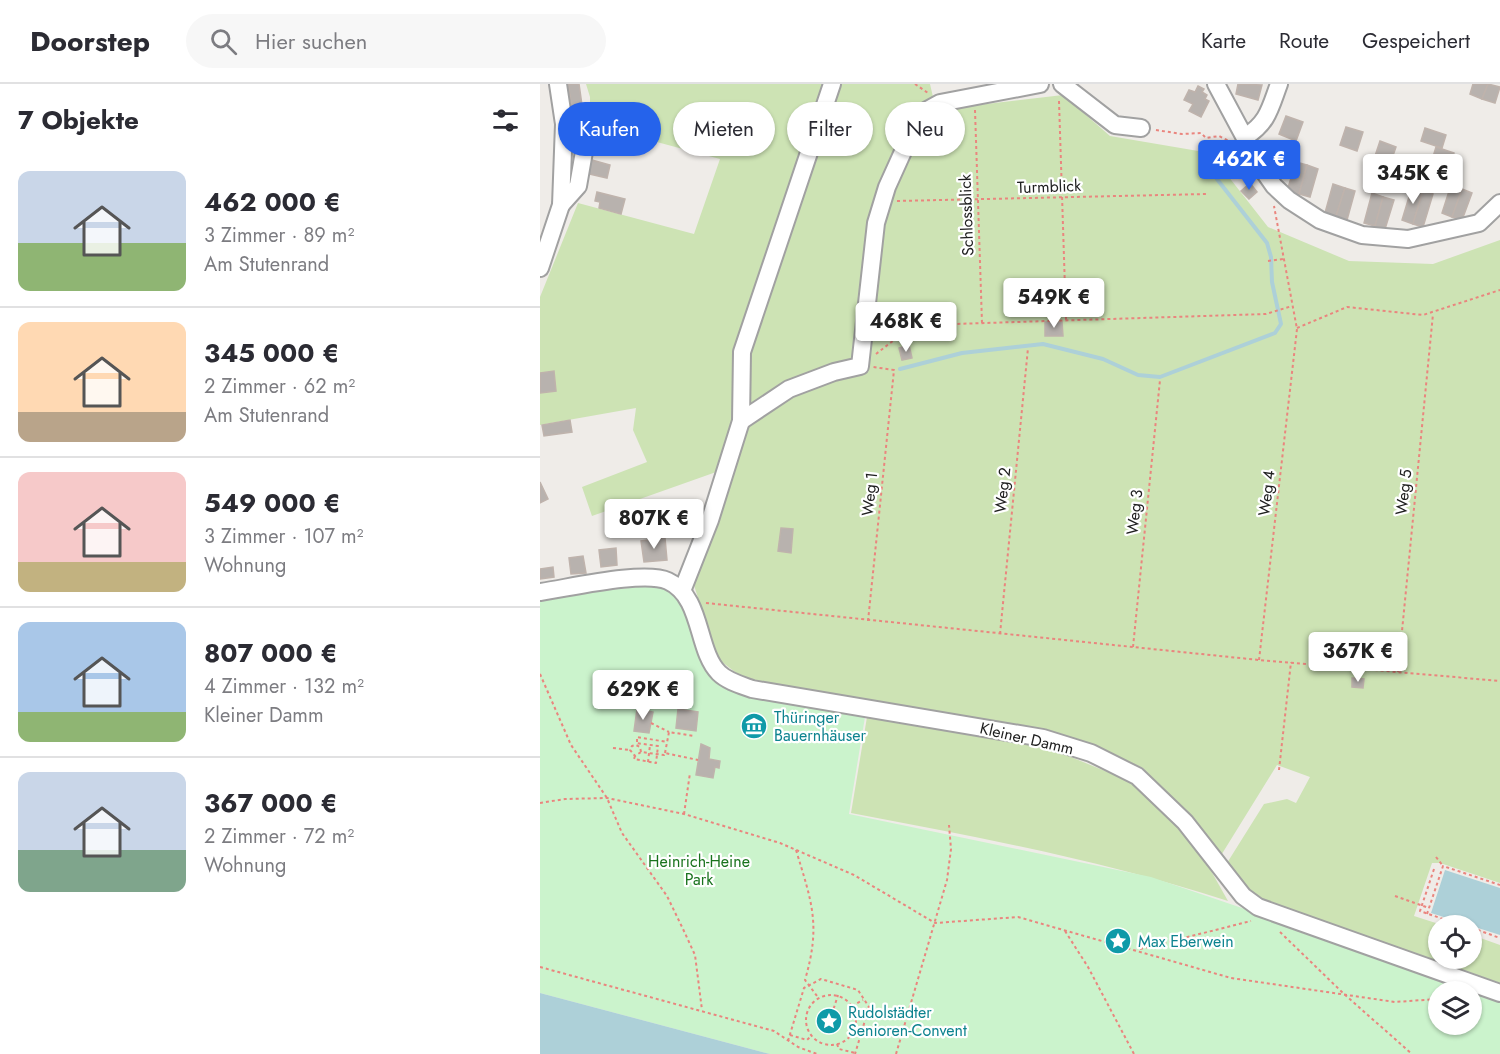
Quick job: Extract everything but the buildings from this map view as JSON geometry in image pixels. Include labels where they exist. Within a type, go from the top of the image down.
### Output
[{"type":"street","points":[[540,268],[561,206],[564,124],[558,84]]},
{"type":"street","points":[[540,592],[643,577],[668,581],[686,597],[741,421],[742,352],[832,84]]},
{"type":"street","points":[[741,421],[789,389],[834,372],[860,366],[876,223],[887,187],[920,114],[940,102],[1040,84]]},
{"type":"street","points":[[1216,84],[1240,142],[1288,200],[1320,220],[1362,235],[1408,239],[1479,223],[1500,203]]},
{"type":"street","points":[[1240,142],[1258,129],[1267,117],[1279,84]]},
{"type":"street","points":[[1060,90],[1115,125],[1141,128]]},
{"type":"street","points":[[561,206],[578,186],[583,156]]},
{"type":"street","name":"Kleiner Damm","points":[[686,597],[713,664],[719,673],[734,682],[752,689],[1043,738],[1091,753],[1137,776],[1185,822],[1243,896],[1265,913],[1500,993]]},
{"type":"path","points":[[1060,90],[1066,320]]},
{"type":"path","name":"Schlossblick","points":[[975,107],[982,323]]},
{"type":"path","points":[[1141,128],[1182,135],[1201,133],[1206,138],[1219,136],[1240,142]]},
{"type":"path","name":"Turmblick","points":[[892,201],[1206,194]]},
{"type":"path","name":"Weg 4","points":[[1259,660],[1297,328],[1276,217],[1281,220]]},
{"type":"path","points":[[1268,261],[1284,259]]},
{"type":"path","points":[[1297,328],[1347,307],[1423,315],[1433,314],[1500,290]]},
{"type":"path","points":[[879,352],[898,338],[923,325],[1266,314],[1292,306]]},
{"type":"path","name":"Weg 5","points":[[1398,672],[1433,314]]},
{"type":"path","name":"Weg 2","points":[[1000,634],[1028,348]]},
{"type":"path","name":"Weg 1","points":[[860,366],[894,370],[868,621]]},
{"type":"path","name":"Weg 3","points":[[1133,647],[1160,380]]},
{"type":"path","points":[[686,597],[699,602],[868,621],[1259,660],[1500,681]]},
{"type":"path","points":[[1279,770],[1291,662]]},
{"type":"path","points":[[540,674],[571,745],[607,798],[622,833],[667,896],[683,928],[695,955],[702,1010]]},
{"type":"path","points":[[651,723],[669,732],[694,736]]},
{"type":"path","points":[[685,734],[686,730]]},
{"type":"path","points":[[665,753],[669,732]]},
{"type":"path","points":[[630,750],[636,744],[638,737],[667,742]]},
{"type":"path","points":[[613,748],[630,750],[635,756],[634,759],[656,763],[658,746],[636,744]]},
{"type":"path","points":[[636,744],[640,747],[641,752]]},
{"type":"path","points":[[648,762],[650,745]]},
{"type":"path","points":[[635,756],[641,752],[664,755],[665,753],[698,760]]},
{"type":"path","points":[[684,814],[690,773]]},
{"type":"path","points":[[540,802],[607,798],[684,814],[780,843],[854,875],[935,923],[1018,917],[1231,978],[1395,1002],[1428,1000]]},
{"type":"path","points":[[896,1054],[947,880],[951,849],[949,825]]},
{"type":"path","points":[[796,850],[810,891],[813,910],[813,947],[805,980],[818,998]]},
{"type":"path","points":[[1437,857],[1443,866],[1500,885]]},
{"type":"path","points":[[1427,914],[1443,866]]},
{"type":"path","points":[[1430,915],[1420,911],[1434,869]]},
{"type":"path","points":[[1395,896],[1429,908]]},
{"type":"path","points":[[1137,950],[1265,913],[1344,994],[1412,1054]]},
{"type":"path","points":[[1064,930],[1088,967],[1134,1054]]},
{"type":"path","points":[[1482,932],[1500,938]]},
{"type":"path","points":[[540,967],[774,1030],[798,1047],[817,1054]]},
{"type":"path","points":[[788,1041],[804,988],[821,979],[858,990],[869,1007],[855,1054],[839,1049],[837,1044]]},
{"type":"path","points":[[829,994],[838,995],[852,1006],[856,1019],[848,1038],[837,1044],[822,1044],[811,1036],[807,1030],[805,1016],[811,1003],[818,998],[829,994]]},
{"type":"path","points":[[830,1020],[838,995]]},
{"type":"path","points":[[852,1006],[864,1000]]},
{"type":"path","points":[[790,1035],[807,1040],[811,1036]]},
{"type":"green space","points":[[586,84],[930,84],[934,102],[885,102],[885,156],[965,156],[965,107],[1063,95],[1110,136],[1210,153],[1268,227],[1349,261],[1433,264],[1500,240],[1500,883],[1440,863],[1432,863],[1414,916],[1428,920],[1428,958],[1256,897],[1227,863],[1264,804],[1287,799],[1296,803],[1310,777],[1277,765],[1220,857],[1191,818],[1143,768],[1092,745],[760,682],[739,675],[718,659],[688,567],[719,471],[592,516],[582,487],[647,462],[633,430],[636,408],[540,425],[540,297],[578,203],[694,234],[720,159],[709,156],[775,156],[775,102],[673,102],[673,146],[661,143],[661,102],[590,102]]},
{"type":"green space","name":"Heinrich-Heine Park","points":[[658,585],[677,598],[686,611],[709,672],[866,711],[849,814],[1151,877],[1456,981],[1428,981],[1428,1035],[1482,1035],[1482,990],[1500,996],[1500,1054],[770,1054],[540,993],[540,597]]},
{"type":"green space","points":[[868,711],[1049,748],[1132,782],[1179,829],[1210,869],[1228,901],[1088,862],[851,813]]},
{"type":"green space","points":[[1482,939],[1500,945],[1500,983],[1460,969],[1482,969]]},
{"type":"water","points":[[1445,870],[1500,888],[1500,935],[1482,929],[1482,915],[1431,913]]},
{"type":"water","points":[[540,993],[770,1054],[540,1054]]},
{"type":"waterway","points":[[900,369],[962,353],[1043,344],[1103,359],[1138,375],[1160,377],[1275,333],[1281,324],[1267,243],[1213,174],[1237,156]]},
{"type":"place","name":"Thüringer Bauernhäuser","points":[[754,726]]},
{"type":"place","name":"Max Eberwein","points":[[1118,941]]},
{"type":"place","name":"Rudolstädter Senioren-Convent","points":[[829,1021]]}]
